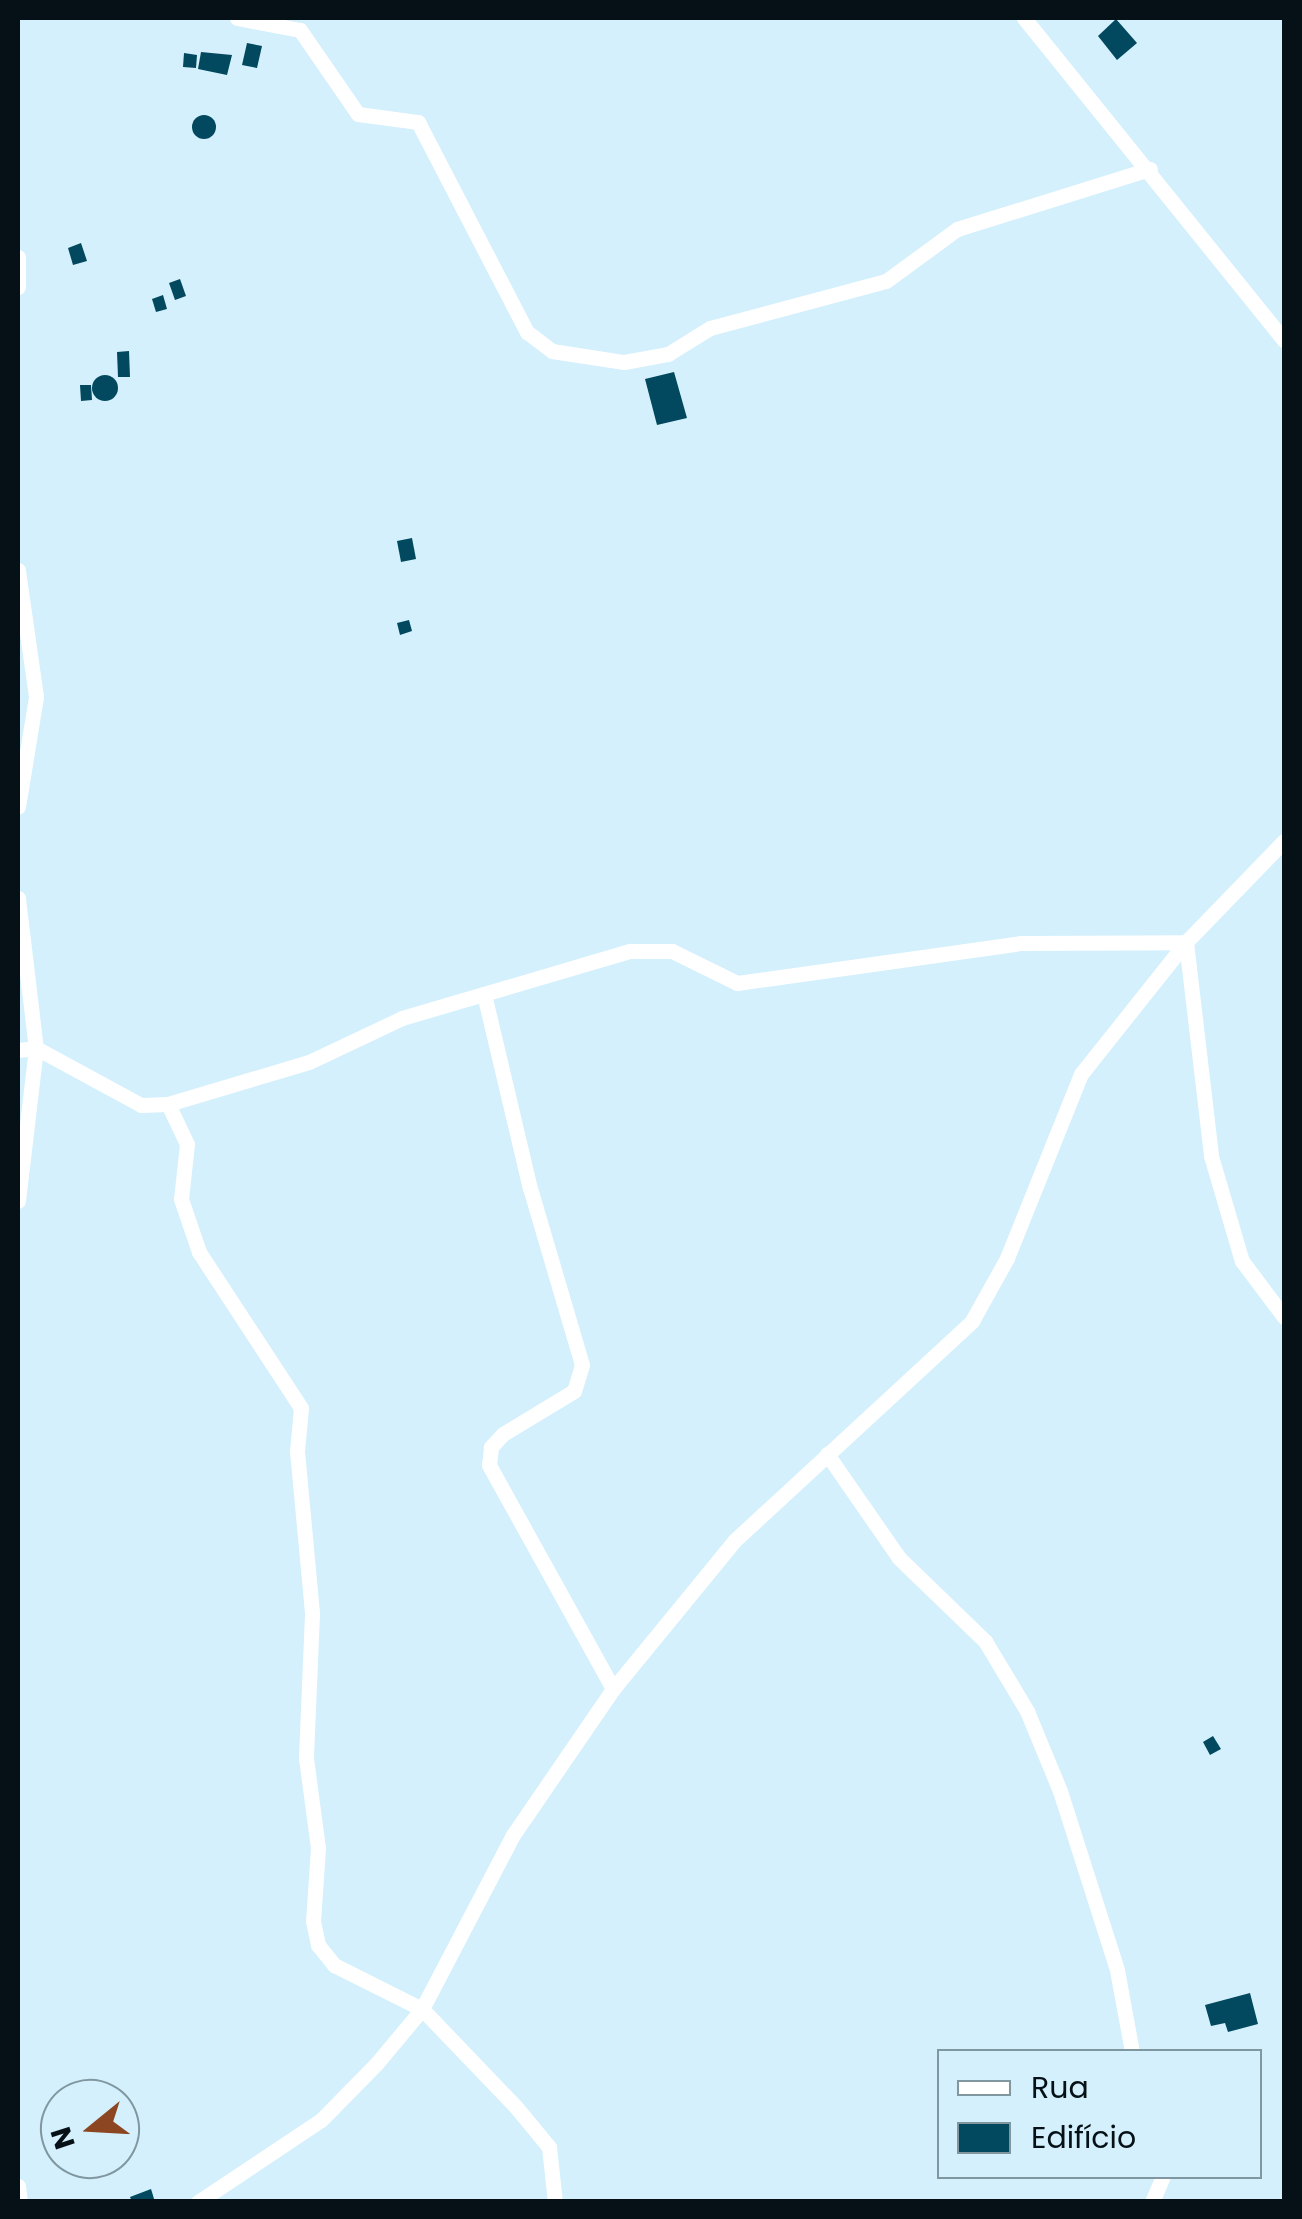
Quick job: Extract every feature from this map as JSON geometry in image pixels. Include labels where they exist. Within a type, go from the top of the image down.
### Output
[{"type":"street","points":[[237,18],[300,30],[358,114],[418,122],[527,332],[552,351],[624,362],[668,354],[710,328],[886,282],[957,230],[1150,169]]},
{"type":"street","points":[[1024,18],[1150,169],[1284,340]]},
{"type":"street","points":[[18,258],[18,287]]},
{"type":"street","points":[[18,570],[36,697],[18,807]]},
{"type":"street","points":[[198,2202],[320,2120],[422,2009],[513,1835],[613,1689],[734,1541],[972,1321],[1008,1258],[1081,1074],[1186,942],[1284,841]]},
{"type":"street","points":[[18,898],[36,1048],[18,1201]]},
{"type":"street","points":[[18,1050],[36,1048],[126,1098],[168,1104],[309,1062],[402,1018],[654,948],[738,983],[1020,943],[1186,942]]},
{"type":"street","points":[[1186,942],[1211,1156],[1242,1261],[1284,1317]]},
{"type":"street","points":[[484,994],[530,1188],[582,1364],[574,1390],[503,1434],[491,1448],[489,1465],[613,1689]]},
{"type":"street","points":[[168,1104],[187,1144],[182,1199],[199,1252],[300,1408],[298,1451],[312,1614],[306,1758],[318,1848],[313,1922],[318,1946],[334,1966],[422,2009],[540,2133],[554,2164],[555,2202]]},
{"type":"street","points":[[828,1454],[899,1558],[985,1641],[1027,1711],[1060,1790],[1116,1970],[1131,2049]]},
{"type":"street","points":[[1152,2202],[1163,2179]]},
{"type":"street","points":[[18,2186],[20,2202]]},
{"type":"building","points":[[1116,19],[1137,43],[1117,60],[1098,36]]},
{"type":"building","points":[[247,43],[262,46],[257,68],[242,65]]},
{"type":"building","points":[[201,52],[232,55],[227,75],[198,69]]},
{"type":"building","points":[[184,53],[197,55],[196,68],[183,67]]},
{"type":"building","points":[[204,115],[213,118],[213,136],[204,139],[195,136],[192,127],[195,118]]},
{"type":"building","points":[[81,243],[87,261],[73,265],[68,248]]},
{"type":"building","points":[[180,279],[186,296],[175,300],[169,283]]},
{"type":"building","points":[[163,295],[167,309],[156,312],[152,299]]},
{"type":"building","points":[[129,351],[130,377],[118,377],[117,352]]},
{"type":"building","points":[[674,372],[687,418],[657,425],[645,379]]},
{"type":"building","points":[[105,375],[115,378],[115,398],[105,401],[95,398],[92,388],[95,378]]},
{"type":"building","points":[[80,385],[91,385],[92,400],[81,401]]},
{"type":"building","points":[[412,538],[416,559],[401,562],[397,541]]},
{"type":"building","points":[[409,620],[412,631],[400,635],[397,623]]},
{"type":"building","points":[[1213,1736],[1221,1749],[1210,1755],[1203,1742]]},
{"type":"building","points":[[1250,1993],[1258,2024],[1228,2032],[1225,2023],[1211,2026],[1205,2005]]},
{"type":"building","points":[[151,2189],[155,2202],[132,2202],[130,2197]]}]
